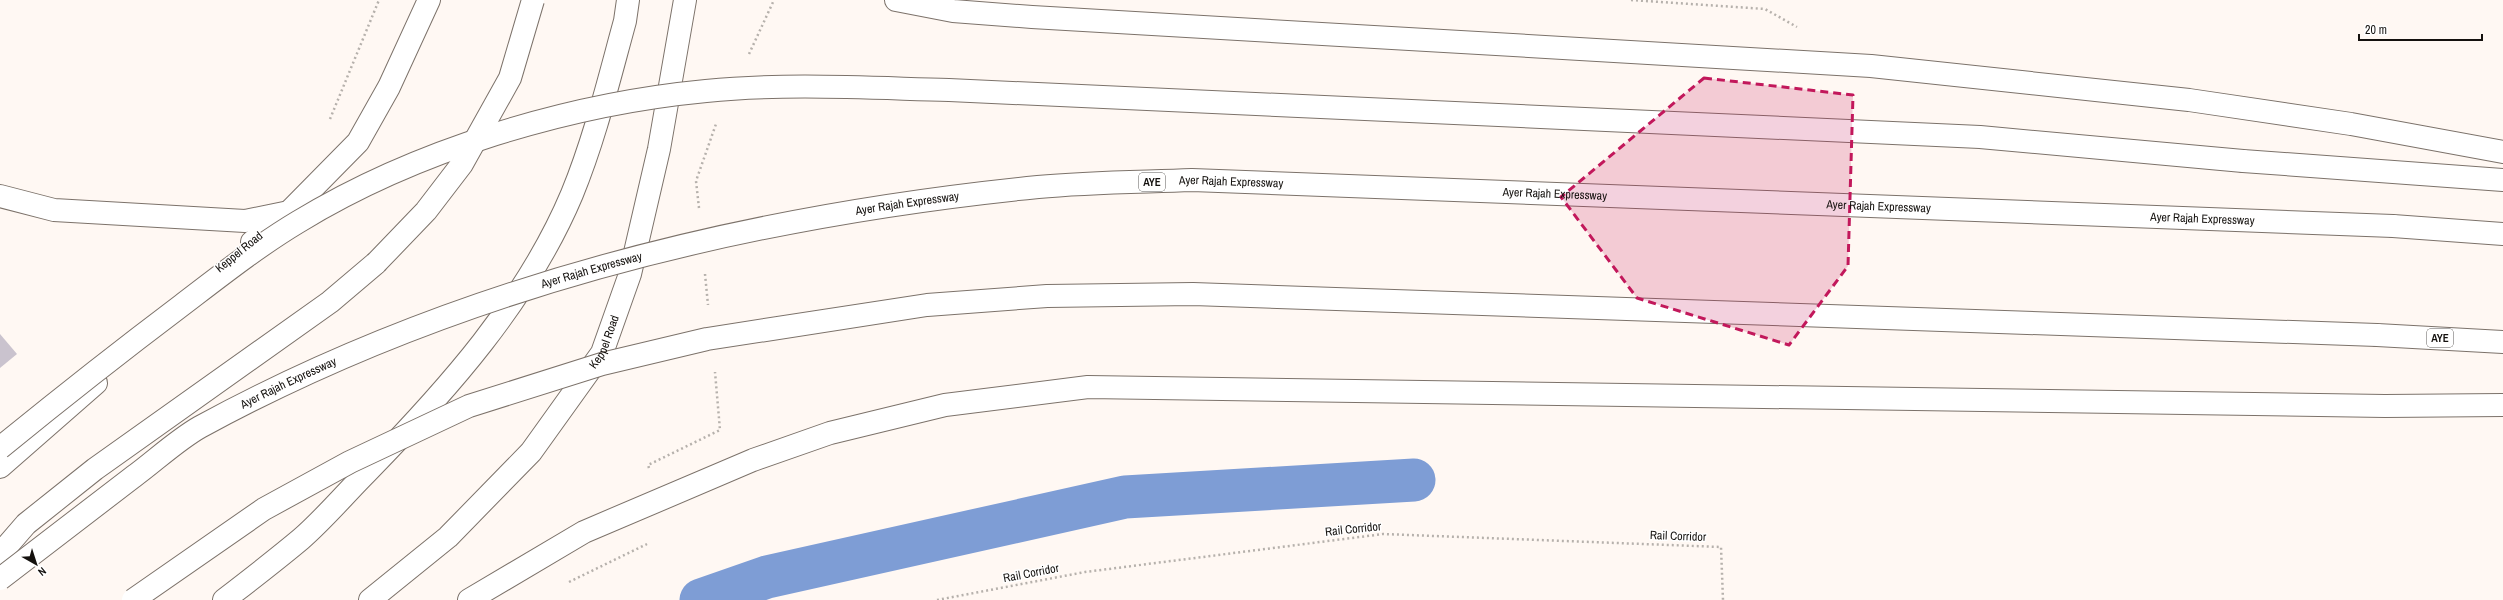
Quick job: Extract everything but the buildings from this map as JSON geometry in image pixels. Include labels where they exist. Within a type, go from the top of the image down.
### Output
[{"type":"main road","name":"Keppel Road","points":[[0,467],[122,361],[213,273],[289,212],[358,142],[389,87],[429,0]]},
{"type":"main road","points":[[0,554],[26,524],[95,469],[330,302],[376,263],[414,223],[462,164],[510,78],[533,0]]},
{"type":"main road","points":[[224,600],[302,538],[453,381],[505,312],[542,253],[572,195],[591,142],[625,21],[628,0]]},
{"type":"main road","name":"Keppel Road","points":[[370,600],[448,537],[531,452],[602,353],[630,274],[656,164],[685,0]]},
{"type":"main road","points":[[896,0],[953,11],[1032,17],[1871,66],[2189,100],[2351,124],[2503,152]]},
{"type":"main road","points":[[0,448],[88,376],[218,278],[297,222],[346,196],[408,167],[495,134],[593,107],[707,91],[822,87],[948,90],[1980,137],[2243,161],[2503,180]]},
{"type":"main road","name":"Ayer Rajah Expressway","points":[[0,579],[197,429],[333,361],[570,274],[675,247],[785,224],[909,202],[1041,187],[1192,180],[2393,226],[2503,234]]},
{"type":"main road","points":[[0,196],[54,210],[237,220],[289,212]]},
{"type":"main road","name":"AYE","points":[[133,600],[264,510],[350,462],[469,406],[602,364],[707,339],[927,305],[1047,296],[1193,294],[2377,335],[2503,342]]},
{"type":"main road","points":[[469,600],[584,532],[753,460],[830,433],[945,405],[1088,387],[2385,406],[2503,405]]},
{"type":"path","points":[[1631,0],[1765,9],[1804,31]]},
{"type":"path","name":"Rail Corridor","points":[[937,600],[1084,572],[1383,534],[1721,546],[1723,600]]},
{"type":"path","points":[[565,584],[654,540]]},
{"type":"highlighted area","points":[[1704,78],[1853,95],[1848,266],[1789,345],[1637,298],[1561,197]]},
{"type":"waterway","points":[[701,600],[767,577],[1125,497],[1414,480]]}]
